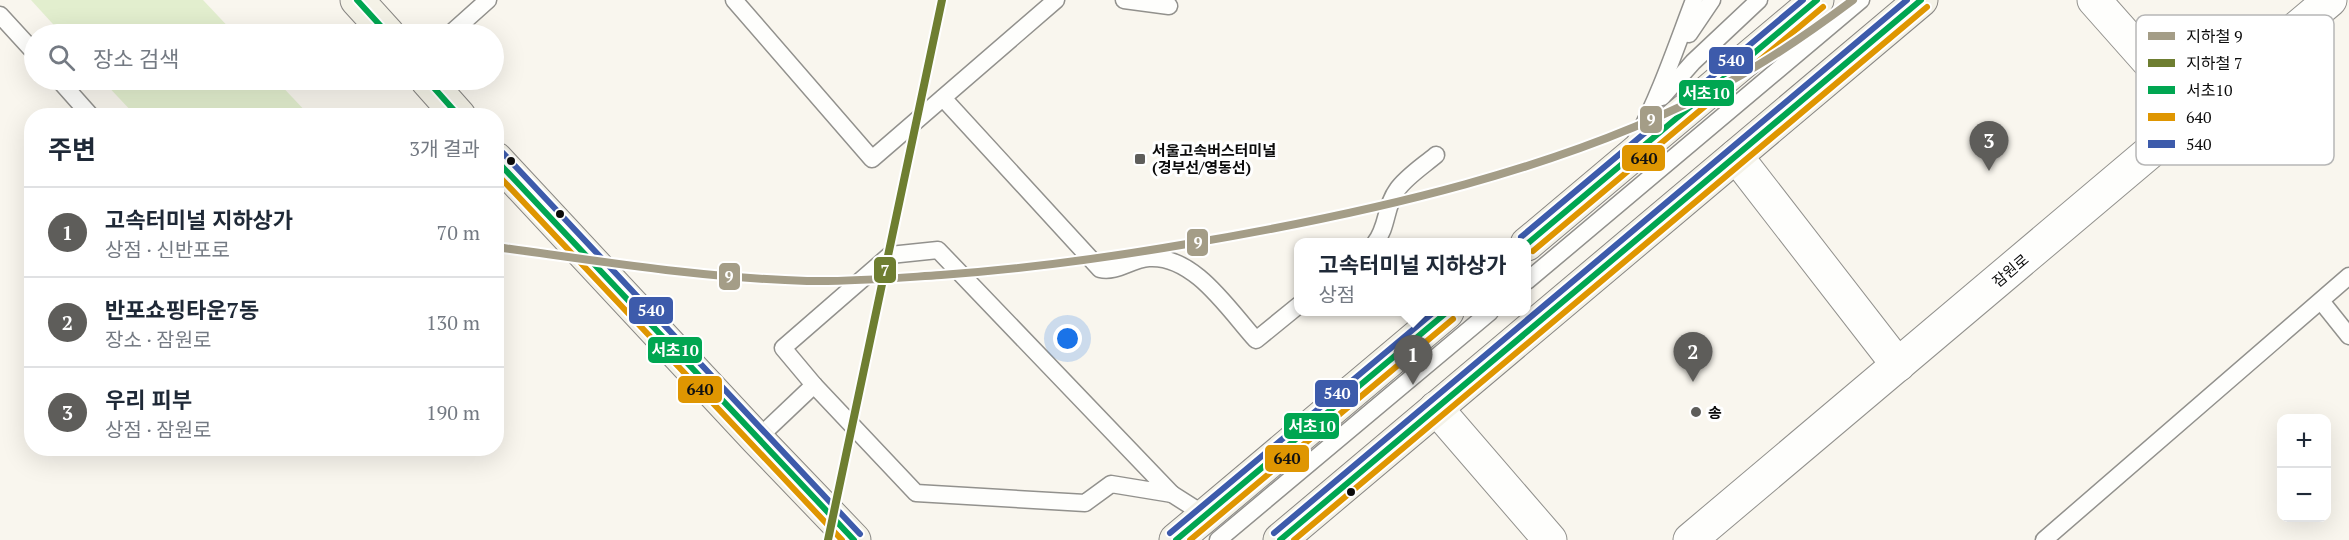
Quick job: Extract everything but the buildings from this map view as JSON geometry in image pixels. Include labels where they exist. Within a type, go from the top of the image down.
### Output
[{"type":"main road","points":[[357,0],[379,24]]},
{"type":"main road","points":[[1531,241],[1817,0]]},
{"type":"main road","points":[[1280,540],[1917,3]]},
{"type":"main road","points":[[436,90],[452,108]]},
{"type":"main road","points":[[504,176],[854,540]]},
{"type":"main road","points":[[1171,540],[1199,529],[1442,316]]},
{"type":"street","points":[[2094,0],[2136,47]]},
{"type":"street","name":"잠원로","points":[[2313,15],[2330,0]]},
{"type":"street","points":[[1736,156],[1898,365]]},
{"type":"street","name":"잠원로","points":[[1690,540],[2136,165]]},
{"type":"street","points":[[1436,408],[1550,540]]},
{"type":"lane","points":[[461,24],[488,0]]},
{"type":"lane","points":[[734,0],[872,159],[1056,0]]},
{"type":"lane","points":[[1124,0],[1169,6]]},
{"type":"lane","points":[[1620,166],[1655,104],[1694,0]]},
{"type":"lane","points":[[1670,62],[1712,0]]},
{"type":"lane","points":[[1655,104],[1693,62],[1759,0]]},
{"type":"lane","points":[[1531,278],[1861,0]]},
{"type":"lane","points":[[0,15],[24,41]]},
{"type":"lane","points":[[68,90],[84,108]]},
{"type":"lane","points":[[943,98],[1100,269],[1111,270],[1129,262],[1148,258],[1167,258],[1179,262],[1201,278],[1256,340],[1294,309]]},
{"type":"lane","points":[[1378,238],[1384,225],[1388,207],[1397,190],[1436,155]]},
{"type":"lane","points":[[1172,494],[1111,484],[1085,503],[916,493],[814,385],[783,348],[890,255],[938,250],[1172,494],[1199,529],[1485,316]]},
{"type":"lane","points":[[2043,540],[2349,276]]},
{"type":"lane","points":[[2321,301],[2349,336]]},
{"type":"lane","points":[[757,439],[814,385]]},
{"type":"green space","points":[[31,0],[203,0],[226,24],[53,24]]},
{"type":"green space","points":[[111,90],[285,90],[302,108],[128,108]]},
{"type":"metro line","name":"7","points":[[828,540],[942,0]]},
{"type":"metro line","name":"9","points":[[504,248],[690,273],[768,279],[841,281],[1034,266],[1126,254],[1255,232],[1395,202],[1465,184],[1535,164],[1602,140],[1667,113],[1729,82],[1793,43],[1853,0]]},
{"type":"transit line","name":"서초10","points":[[357,0],[379,24]]},
{"type":"transit line","name":"540","points":[[1521,237],[1803,0]]},
{"type":"transit line","name":"서초10","points":[[1531,241],[1817,0]]},
{"type":"transit line","name":"540","points":[[1274,533],[1907,0]]},
{"type":"transit line","name":"서초10","points":[[1280,540],[1921,0]]},
{"type":"transit line","name":"640","points":[[1533,251],[1823,7]]},
{"type":"transit line","name":"640","points":[[1294,540],[1927,7]]},
{"type":"transit line","name":"서초10","points":[[436,90],[452,108]]},
{"type":"transit line","name":"540","points":[[504,154],[860,534]]},
{"type":"transit line","name":"서초10","points":[[504,168],[854,540]]},
{"type":"transit line","name":"640","points":[[504,181],[842,540]]},
{"type":"transit line","name":"540","points":[[1170,533],[1429,316]]},
{"type":"transit line","name":"서초10","points":[[1176,540],[1442,316]]},
{"type":"transit line","name":"640","points":[[1190,540],[1453,319]]},
{"type":"place","name":"서울고속버스터미널 (경부선/영동선)","points":[[1140,159]]},
{"type":"place","name":"우리 피부","points":[[1989,171]]},
{"type":"place","name":"반포쇼핑타운7동","points":[[1693,382]]},
{"type":"place","name":"고속터미널 지하상가","points":[[1413,385]]},
{"type":"place","name":"송","points":[[1696,412]]}]
